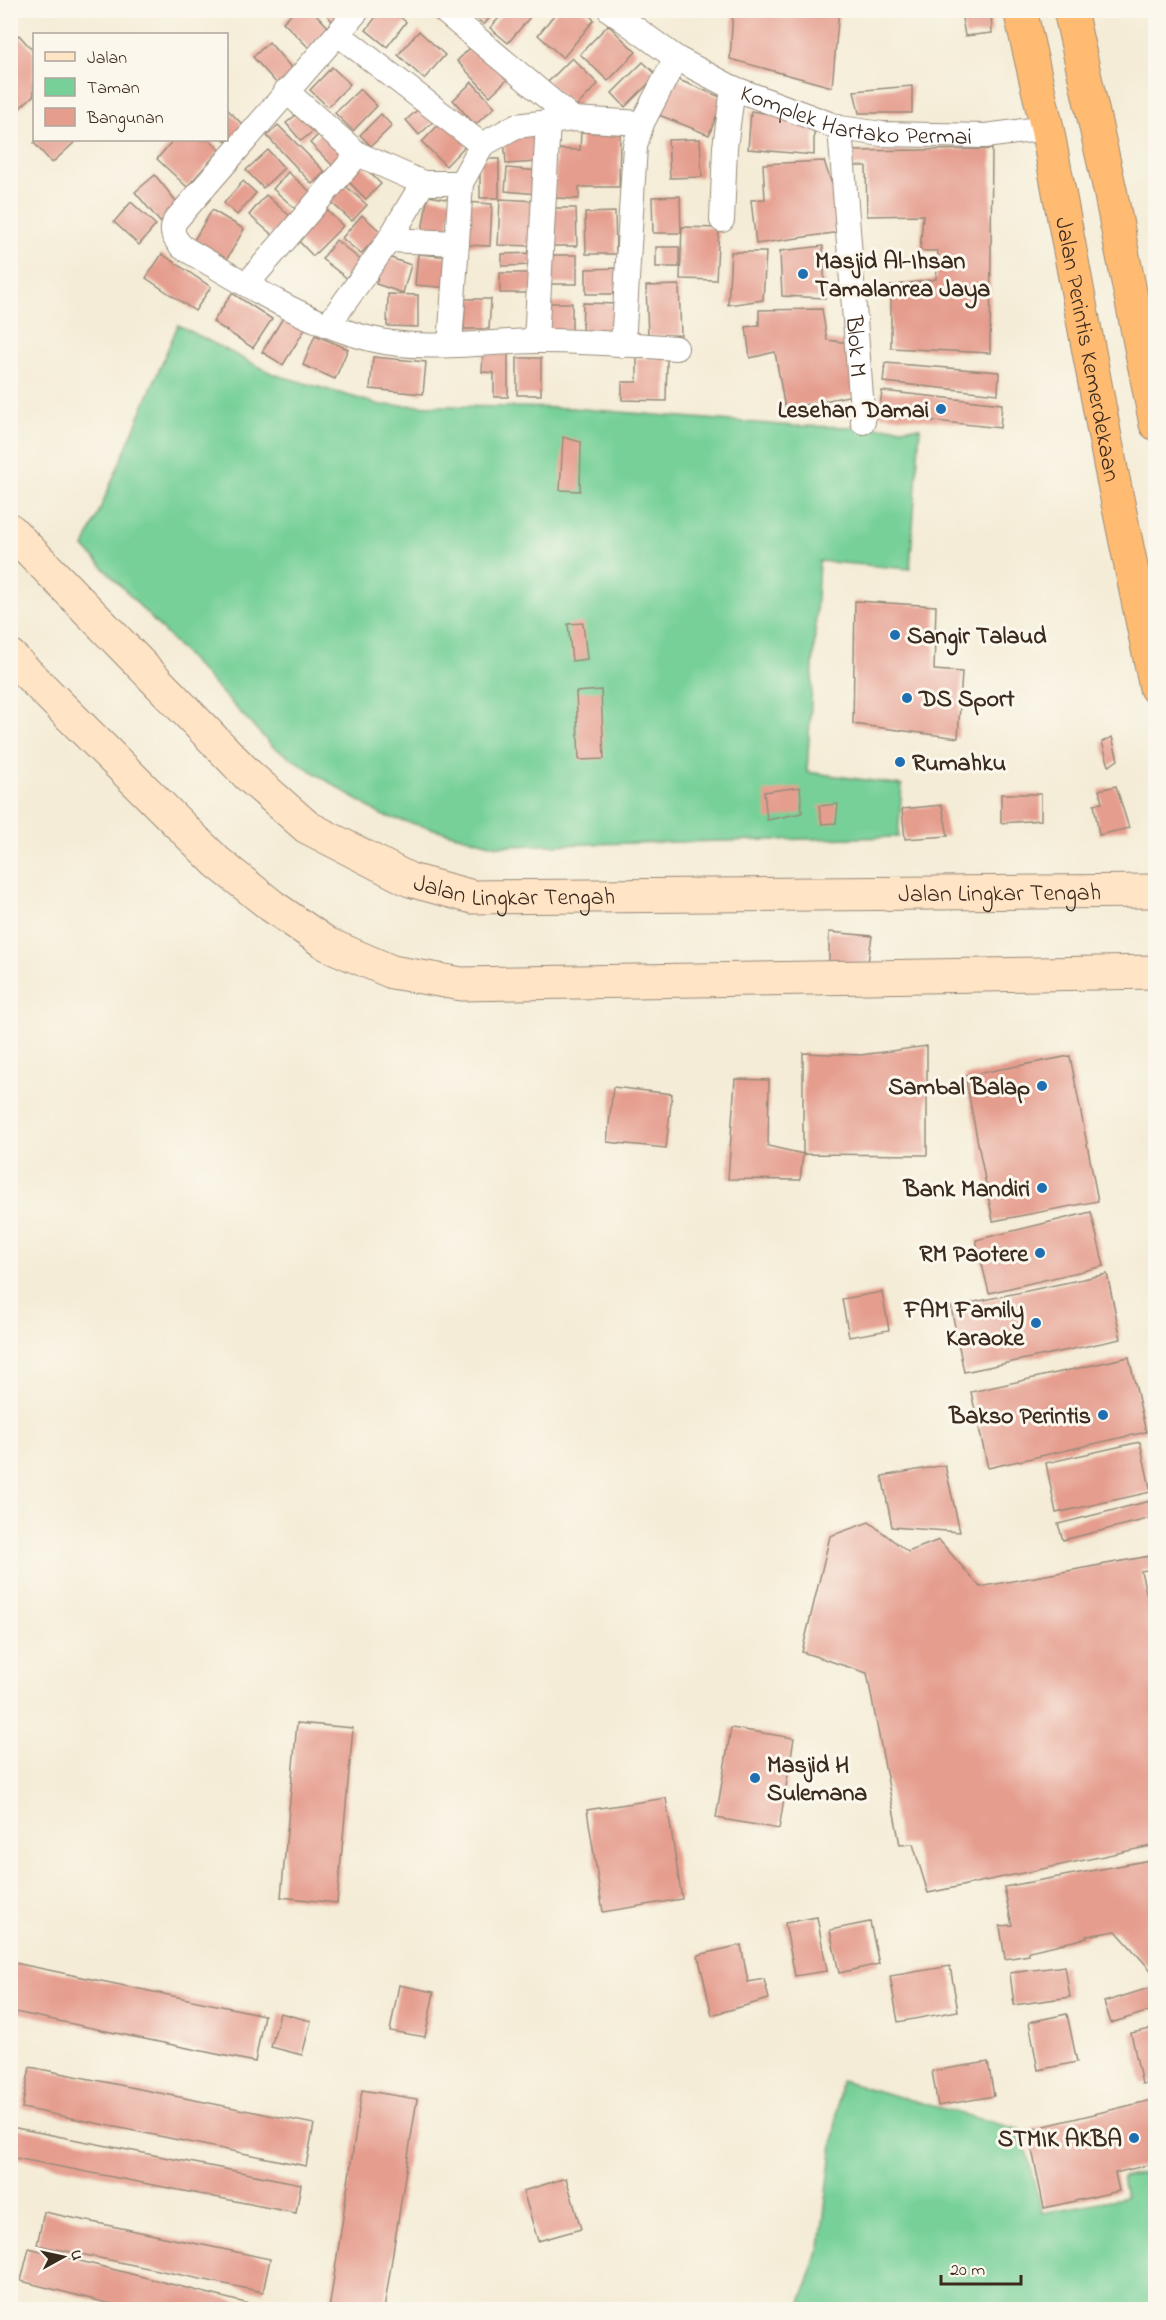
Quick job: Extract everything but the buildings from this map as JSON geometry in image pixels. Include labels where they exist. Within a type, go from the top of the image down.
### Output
[{"type":"highway","name":"Jalan Perintis Kemerdekaan","points":[[1020,10],[1047,128],[1110,469],[1155,688]]},
{"type":"highway","name":"Jalan Perintis Kemerdekaan","points":[[1070,10],[1108,180],[1155,424]]},
{"type":"main road","name":"Jalan Lingkar Tengah","points":[[10,530],[248,775],[307,827],[410,880],[473,897],[1155,891]]},
{"type":"main road","points":[[10,656],[217,862],[272,906],[327,944],[392,972],[462,984],[1155,972]]},
{"type":"street","points":[[358,10],[172,226],[172,234],[182,247],[247,284],[329,324],[370,339],[450,345],[536,341],[676,348]]},
{"type":"street","points":[[443,10],[573,119]]},
{"type":"street","name":"Komplek Hartako Permai","points":[[610,10],[676,58],[733,88],[840,128],[882,134],[986,136],[1047,128]]},
{"type":"street","points":[[338,34],[482,145]]},
{"type":"street","points":[[623,345],[635,146],[642,123],[676,58]]},
{"type":"street","points":[[722,220],[724,147],[733,88]]},
{"type":"street","points":[[286,91],[358,154],[423,183],[461,183]]},
{"type":"street","points":[[450,345],[461,183],[482,145],[516,126],[573,119],[642,123]]},
{"type":"street","points":[[536,341],[548,122]]},
{"type":"street","name":"Blok M","points":[[840,128],[863,422]]},
{"type":"street","points":[[247,284],[358,154]]},
{"type":"street","points":[[329,324],[389,240],[423,183]]},
{"type":"street","points":[[389,240],[457,243]]},
{"type":"green space","points":[[178,325],[273,374],[381,405],[571,408],[793,426],[920,428],[910,569],[819,561],[807,772],[902,785],[898,837],[498,846],[381,815],[272,746],[84,547]]},
{"type":"green space","points":[[841,2081],[1021,2130],[1042,2213],[1126,2197],[1122,2178],[1155,2170],[1155,2309],[799,2309],[820,2246]]},
{"type":"place","name":"Masjid Al-Ihsan Tamalanrea Jaya","points":[[803,274]]},
{"type":"place","name":"Lesehan Damai","points":[[941,409]]},
{"type":"place","name":"Sangir Talaud","points":[[895,635]]},
{"type":"place","name":"DS Sport","points":[[907,698]]},
{"type":"place","name":"Rumahku","points":[[900,762]]},
{"type":"place","name":"Sambal Balap","points":[[1042,1086]]},
{"type":"place","name":"Bank Mandiri","points":[[1042,1188]]},
{"type":"place","name":"RM Paotere","points":[[1040,1253]]},
{"type":"place","name":"FAM Family Karaoke","points":[[1036,1323]]},
{"type":"place","name":"Bakso Perintis","points":[[1103,1415]]},
{"type":"place","name":"Masjid H Sulemana","points":[[755,1778]]},
{"type":"place","name":"STMIK AKBA","points":[[1134,2138]]}]
